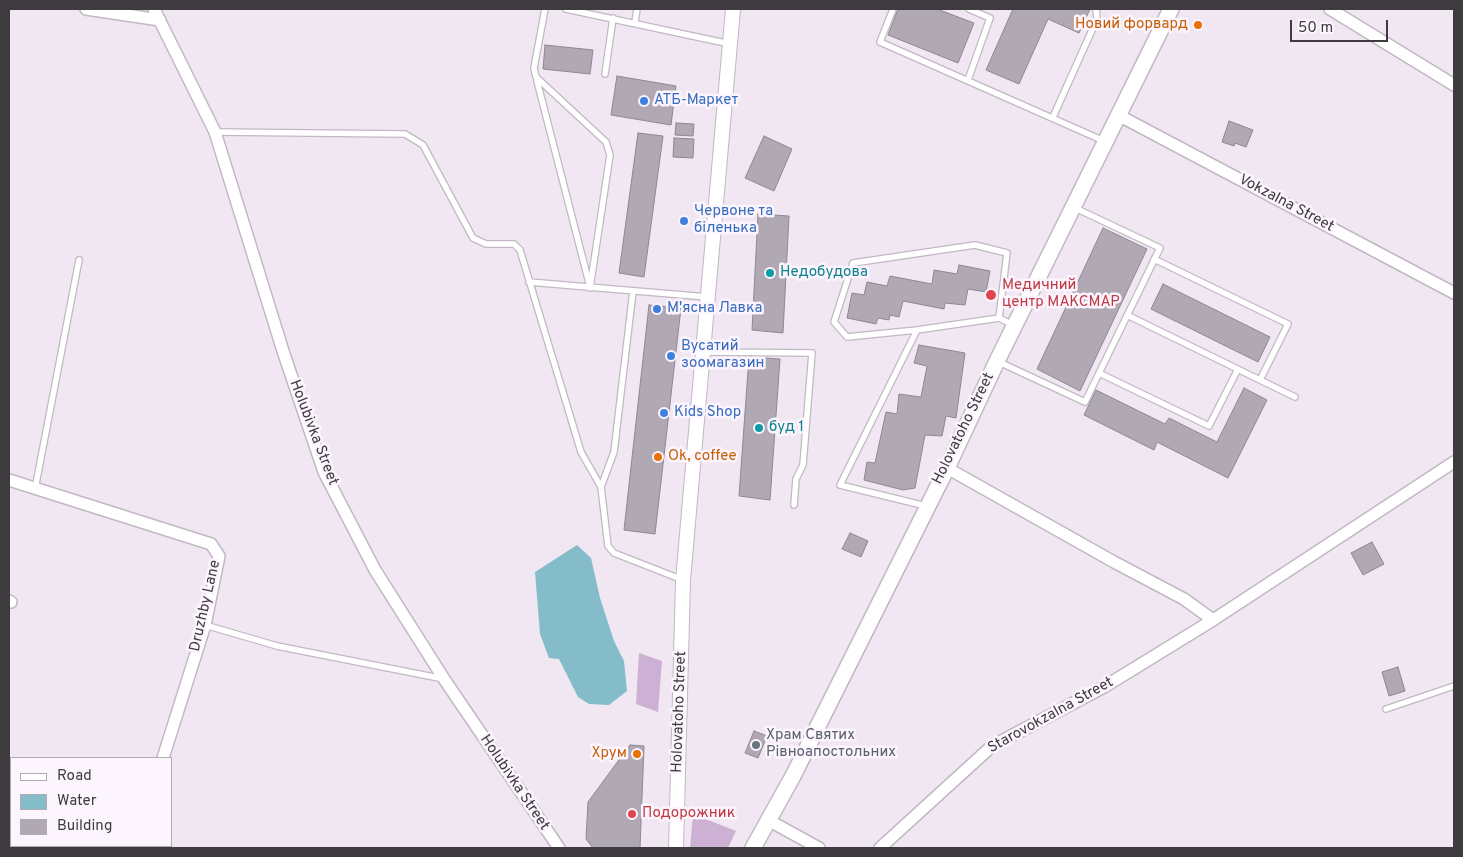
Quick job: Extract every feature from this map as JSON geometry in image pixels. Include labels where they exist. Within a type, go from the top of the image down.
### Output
[{"type":"main road","name":"Holovatoho Street","points":[[753,848],[793,776],[926,506],[947,468],[1014,326],[1171,9]]},
{"type":"street","points":[[86,9],[160,20]]},
{"type":"street","name":"Holubivka Street","points":[[154,9],[215,132],[283,352],[324,472],[375,570],[444,679],[559,848]]},
{"type":"street","name":"Holovatoho Street","points":[[676,848],[683,580],[733,9]]},
{"type":"street","points":[[1330,9],[1454,85]]},
{"type":"street","name":"Vokzalna Street","points":[[1118,115],[1454,293]]},
{"type":"street","name":"Starovokzalna Street","points":[[880,848],[992,746],[1104,687],[1213,620],[1454,462]]},
{"type":"street","points":[[947,468],[1114,562],[1184,598],[1213,620]]},
{"type":"street","name":"Druzhby Lane","points":[[9,480],[211,544],[220,556],[205,625],[163,757]]},
{"type":"street","points":[[768,820],[819,848]]},
{"type":"lane","points":[[545,9],[534,68],[590,288]]},
{"type":"lane","points":[[566,9],[635,22],[730,44]]},
{"type":"lane","points":[[635,22],[637,9]]},
{"type":"lane","points":[[893,9],[880,42],[1105,141]]},
{"type":"lane","points":[[968,80],[990,18],[969,9]]},
{"type":"lane","points":[[1053,117],[1098,19],[1096,9]]},
{"type":"lane","points":[[604,74],[613,18]]},
{"type":"lane","points":[[536,77],[606,142],[610,155],[590,288]]},
{"type":"lane","points":[[215,132],[405,134],[423,145],[473,238],[486,244],[514,244],[520,250],[581,452],[601,487],[608,546],[614,552],[683,580]]},
{"type":"lane","points":[[997,361],[1085,402],[1160,248],[1073,206]]},
{"type":"lane","points":[[999,318],[1007,253],[975,245],[853,263],[834,322],[847,337],[917,330],[999,318],[1014,326]]},
{"type":"lane","points":[[1154,259],[1288,324],[1260,380]]},
{"type":"lane","points":[[35,489],[79,260]]},
{"type":"lane","points":[[529,282],[707,298]]},
{"type":"lane","points":[[601,487],[614,452],[633,291]]},
{"type":"lane","points":[[1127,315],[1295,397]]},
{"type":"lane","points":[[917,330],[840,485],[926,506]]},
{"type":"lane","points":[[702,352],[812,353],[803,465],[796,479],[794,505]]},
{"type":"lane","points":[[1099,372],[1209,426],[1238,369]]},
{"type":"lane","points":[[205,625],[277,646],[444,679]]},
{"type":"lane","points":[[1386,709],[1454,686]]},
{"type":"shaded area","points":[[639,653],[662,661],[658,712],[636,704]]},
{"type":"shaded area","points":[[693,814],[736,831],[728,848],[690,848]]},
{"type":"water","points":[[577,545],[591,558],[600,598],[614,641],[624,661],[627,691],[609,705],[589,704],[578,697],[559,659],[549,658],[540,634],[535,572]]},
{"type":"building","points":[[898,9],[937,9],[974,23],[958,63],[888,35]]},
{"type":"building","points":[[1013,9],[1090,9],[1079,33],[1048,19],[1019,84],[986,70]]},
{"type":"building","points":[[545,45],[593,50],[590,74],[543,69]]},
{"type":"building","name":"АТБ-Маркет","points":[[617,76],[676,86],[671,125],[611,115]]},
{"type":"building","points":[[1229,121],[1253,130],[1246,147],[1235,143],[1234,146],[1222,142]]},
{"type":"building","points":[[676,123],[694,124],[693,136],[675,135]]},
{"type":"building","points":[[638,133],[663,136],[644,277],[619,273]]},
{"type":"building","points":[[764,136],[792,149],[774,191],[745,178]]},
{"type":"building","points":[[674,138],[694,139],[693,158],[673,157]]},
{"type":"building","name":"Недобудова","points":[[758,214],[789,216],[783,333],[752,330]]},
{"type":"building","points":[[1103,228],[1147,249],[1080,391],[1037,369]]},
{"type":"building","points":[[959,265],[990,271],[986,292],[968,289],[965,305],[945,303],[944,309],[903,301],[899,317],[890,315],[889,320],[878,318],[876,324],[847,318],[852,293],[864,295],[867,282],[887,286],[890,276],[932,284],[934,270],[957,274]]},
{"type":"building","points":[[1163,284],[1270,337],[1258,362],[1151,309]]},
{"type":"building","points":[[649,305],[681,308],[655,534],[624,530]]},
{"type":"building","points":[[919,345],[965,353],[956,418],[946,416],[942,436],[925,435],[915,488],[903,490],[864,480],[867,462],[875,463],[886,412],[897,414],[899,394],[921,397],[927,366],[914,363]]},
{"type":"building","name":"буд 1","points":[[749,357],[780,359],[770,500],[739,496]]},
{"type":"building","points":[[1244,388],[1267,400],[1228,478],[1157,442],[1154,450],[1084,415],[1096,390],[1165,424],[1169,418],[1217,442]]},
{"type":"building","points":[[850,533],[868,541],[861,557],[842,549]]},
{"type":"building","points":[[1372,542],[1384,564],[1363,575],[1351,553]]},
{"type":"building","points":[[1398,667],[1405,691],[1389,696],[1382,672]]},
{"type":"building","name":"Храм Святих Рівноапостольних","points":[[754,731],[767,736],[758,758],[745,753]]},
{"type":"building","points":[[630,745],[644,746],[640,848],[593,848],[586,839],[588,802]]},
{"type":"place","name":"Новий форвард","points":[[1198,25]]},
{"type":"place","name":"АТБ-Маркет","points":[[644,101]]},
{"type":"place","name":"Червоне та біленька","points":[[684,221]]},
{"type":"place","name":"Недобудова","points":[[770,273]]},
{"type":"place","name":"Медичний центр МАКСМАР","points":[[991,295]]},
{"type":"place","name":"М'ясна Лавка","points":[[657,309]]},
{"type":"place","name":"Вусатий зоомагазин","points":[[671,356]]},
{"type":"place","name":"Kids Shop","points":[[664,413]]},
{"type":"place","name":"буд 1","points":[[759,428]]},
{"type":"place","name":"Ok, coffee","points":[[658,457]]},
{"type":"place","name":"Храм Святих Рівноапостольних","points":[[756,745]]},
{"type":"place","name":"Хрум","points":[[637,754]]},
{"type":"place","name":"Подорожник","points":[[632,814]]}]
